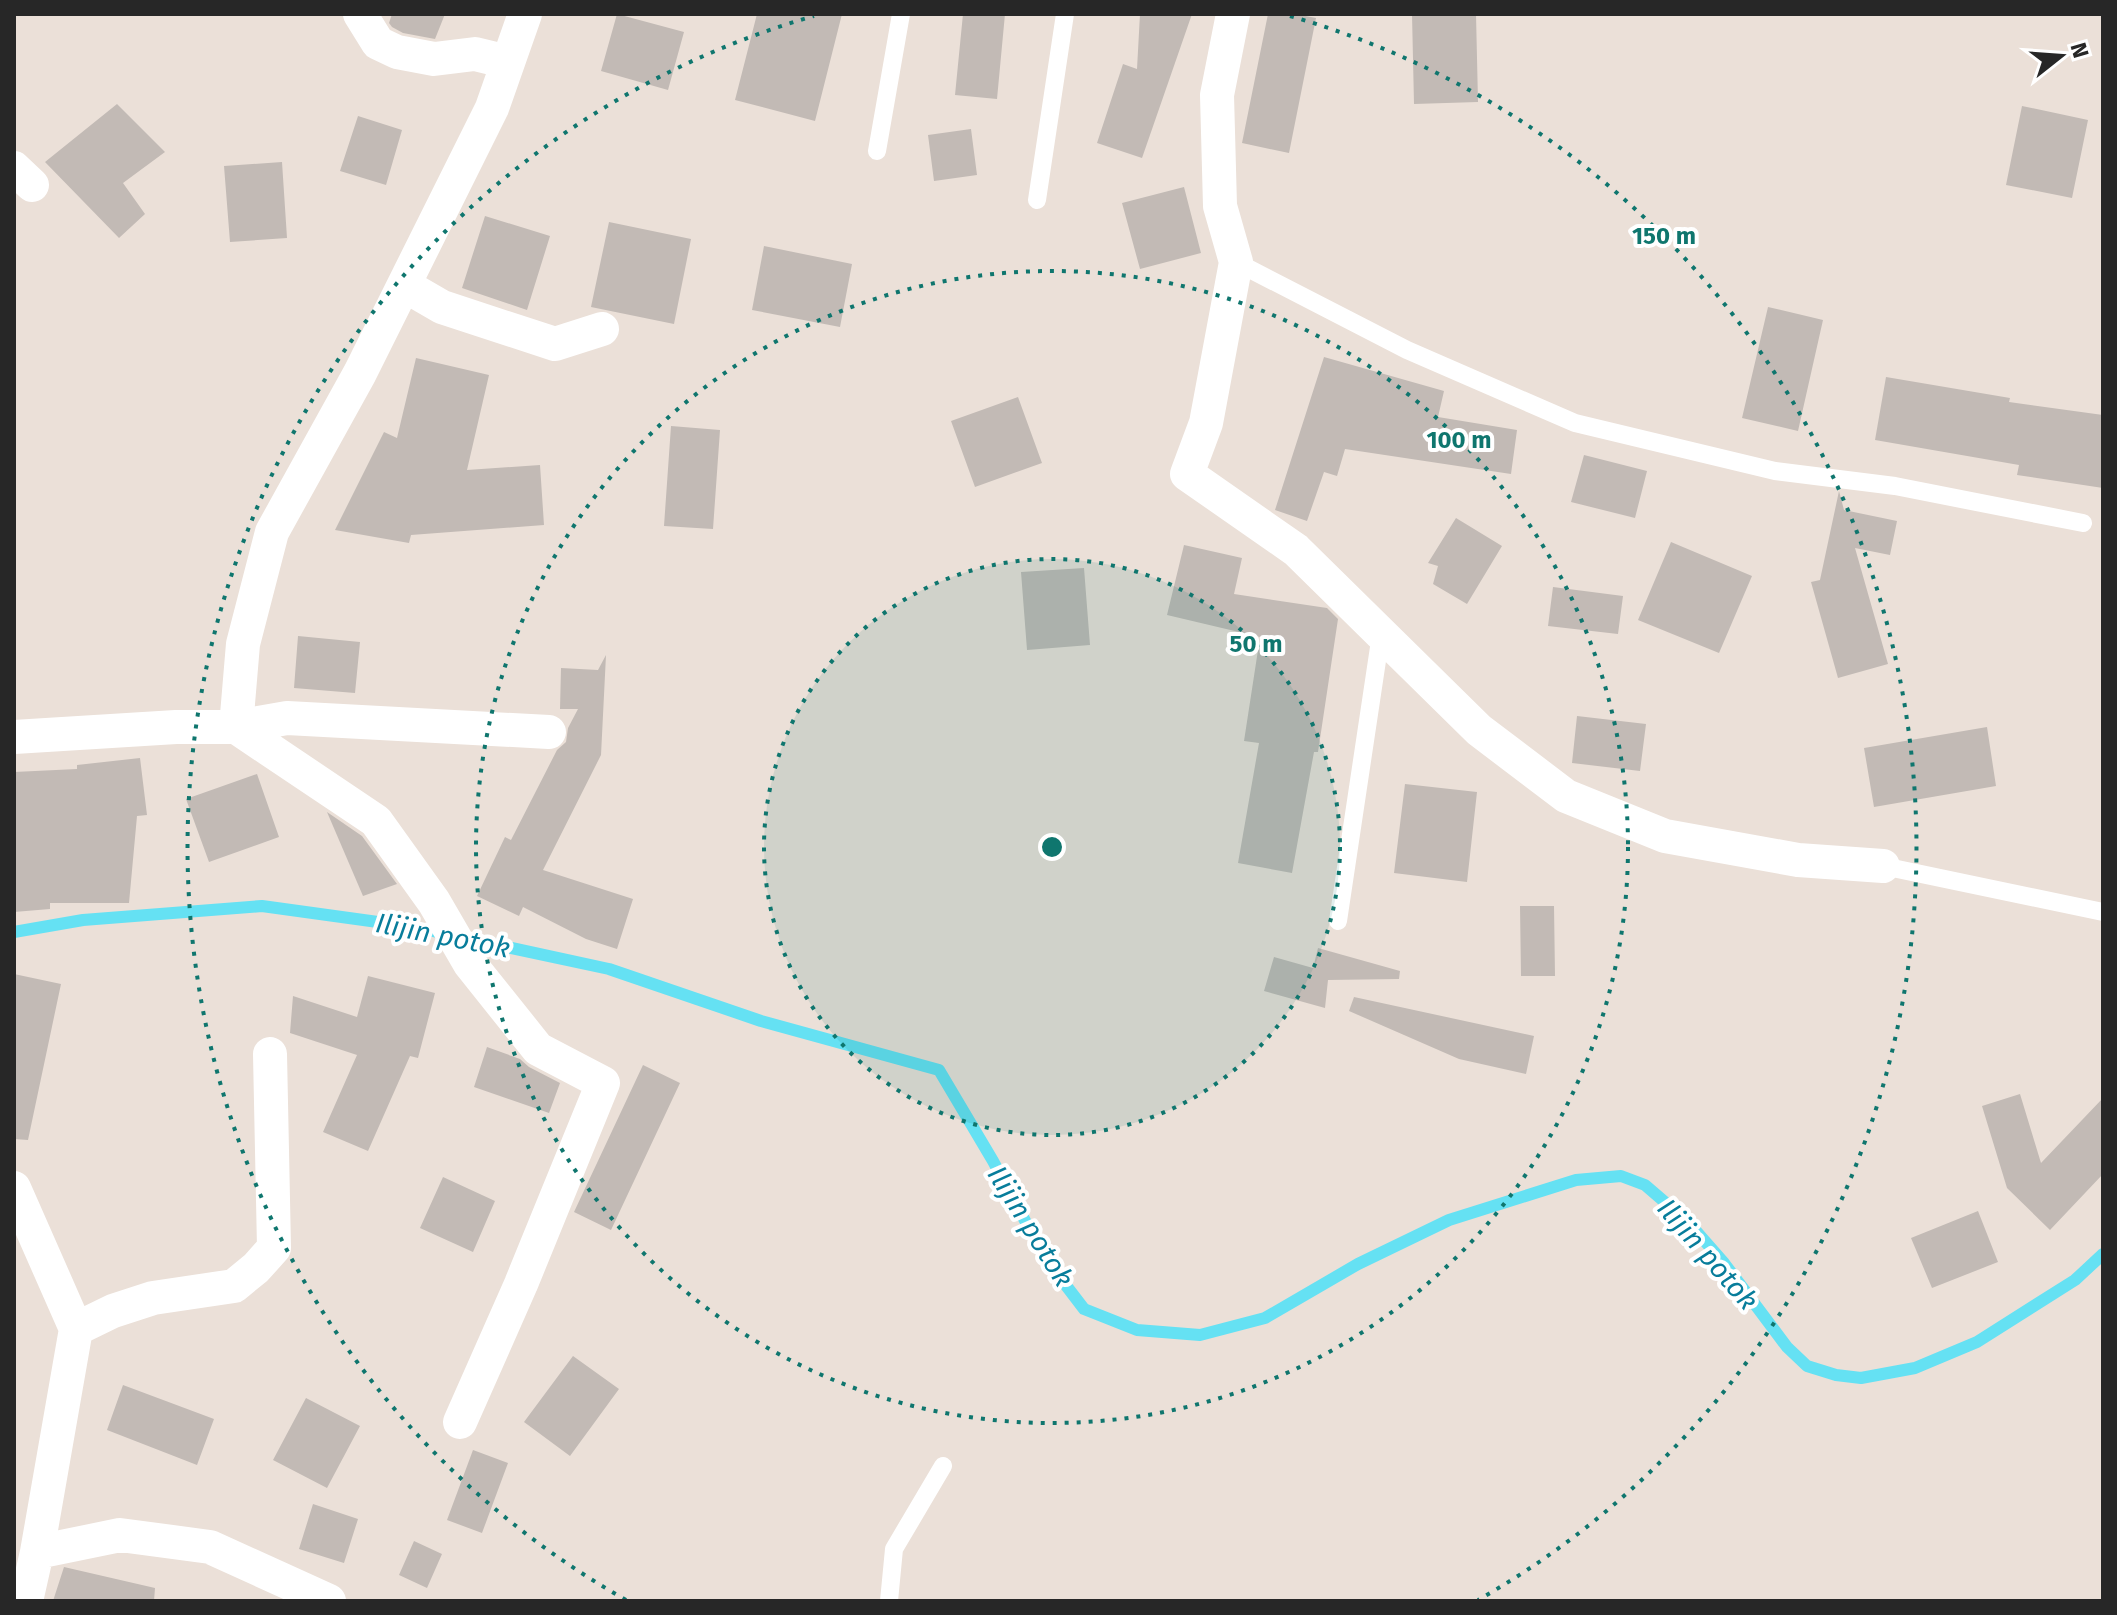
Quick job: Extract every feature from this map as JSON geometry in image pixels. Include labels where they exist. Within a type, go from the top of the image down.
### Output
[{"type":"street","points":[[360,14],[378,43],[397,52],[434,59],[475,54],[508,62]]},
{"type":"street","points":[[236,727],[243,644],[272,532],[360,373],[492,108],[525,14]]},
{"type":"street","points":[[1233,14],[1217,95],[1220,206],[1236,262],[1206,423],[1187,474],[1296,550],[1479,730],[1566,796],[1665,836],[1798,860],[1883,866]]},
{"type":"street","points":[[404,285],[442,307],[555,344],[602,329]]},
{"type":"street","points":[[14,737],[176,727],[236,727],[287,718],[549,732]]},
{"type":"street","points":[[236,727],[376,821],[434,902],[470,964],[538,1049],[603,1083],[521,1284],[460,1422]]},
{"type":"street","points":[[76,1329],[113,1311],[153,1298],[234,1286],[274,1248],[270,1054]]},
{"type":"street","points":[[14,1188],[76,1329],[26,1601]]},
{"type":"street","points":[[37,1552],[120,1535],[210,1547],[329,1601]]},
{"type":"lane","points":[[877,151],[901,14]]},
{"type":"lane","points":[[1037,200],[1065,14]]},
{"type":"lane","points":[[1236,262],[1407,350],[1575,423],[1775,471],[1895,486],[2083,523]]},
{"type":"lane","points":[[1338,921],[1381,634]]},
{"type":"lane","points":[[1883,866],[2103,912]]},
{"type":"lane","points":[[889,1601],[894,1549],[943,1466]]},
{"type":"building","points":[[392,14],[445,14],[435,39],[403,33],[392,27],[389,23]]},
{"type":"building","points":[[617,14],[684,32],[668,90],[601,71]]},
{"type":"building","points":[[757,14],[842,14],[815,121],[735,100]]},
{"type":"building","points":[[963,14],[1005,14],[997,99],[955,95]]},
{"type":"building","points":[[1140,14],[1192,14],[1142,158],[1097,143],[1123,64],[1137,69]]},
{"type":"building","points":[[1268,14],[1316,18],[1289,153],[1242,143]]},
{"type":"building","points":[[1412,14],[1476,14],[1478,102],[1414,104]]},
{"type":"building","points":[[117,104],[165,152],[123,183],[145,214],[119,238],[45,162]]},
{"type":"building","points":[[2022,106],[2088,120],[2072,198],[2006,185]]},
{"type":"building","points":[[358,116],[402,130],[386,185],[340,171]]},
{"type":"building","points":[[971,129],[977,175],[934,181],[928,135]]},
{"type":"building","points":[[282,162],[287,238],[230,242],[224,166]]},
{"type":"building","points":[[1184,187],[1201,253],[1140,269],[1122,203]]},
{"type":"building","points":[[485,216],[550,236],[527,310],[462,288]]},
{"type":"building","points":[[609,222],[691,239],[674,324],[591,307]]},
{"type":"building","points":[[764,246],[852,264],[840,327],[752,310]]},
{"type":"building","points":[[1768,307],[1823,320],[1798,431],[1742,418]]},
{"type":"building","points":[[1324,357],[1444,391],[1438,417],[1517,430],[1511,474],[1345,449],[1337,476],[1324,472],[1307,521],[1275,510]]},
{"type":"building","points":[[416,358],[489,375],[467,470],[540,465],[544,525],[411,535],[409,543],[335,530],[384,432],[397,438]]},
{"type":"building","points":[[1886,377],[2010,398],[2009,402],[2103,415],[2103,488],[2017,475],[2019,465],[1875,440]]},
{"type":"building","points":[[1018,397],[1042,463],[975,487],[951,421]]},
{"type":"building","points":[[671,426],[720,430],[713,529],[664,526]]},
{"type":"building","points":[[1584,455],[1647,471],[1635,518],[1571,502]]},
{"type":"building","points":[[1839,491],[1844,510],[1897,521],[1890,555],[1855,548],[1888,664],[1838,678],[1811,582],[1820,580]]},
{"type":"building","points":[[1456,518],[1502,546],[1467,604],[1433,584],[1438,566],[1428,563]]},
{"type":"building","points":[[1671,542],[1752,576],[1719,653],[1638,620]]},
{"type":"building","points":[[1184,545],[1242,558],[1234,594],[1327,608],[1338,619],[1318,752],[1314,752],[1292,873],[1238,863],[1259,743],[1244,741],[1260,637],[1167,615]]},
{"type":"building","points":[[1084,568],[1090,645],[1027,650],[1021,572]]},
{"type":"building","points":[[1553,587],[1623,596],[1618,634],[1548,626]]},
{"type":"building","points":[[298,636],[360,642],[355,693],[294,688]]},
{"type":"building","points":[[606,655],[601,755],[543,870],[633,899],[617,949],[586,939],[523,907],[519,916],[477,896],[505,837],[511,840],[557,750],[566,742],[568,728],[578,709],[560,709],[561,668],[598,670]]},
{"type":"building","points":[[1577,716],[1646,724],[1640,771],[1572,763]]},
{"type":"building","points":[[1987,727],[1996,786],[1874,807],[1864,748]]},
{"type":"building","points":[[140,758],[147,815],[137,816],[129,903],[50,903],[50,909],[14,912],[14,772],[77,769],[77,765]]},
{"type":"building","points":[[257,774],[279,837],[209,862],[186,799]]},
{"type":"building","points":[[1405,784],[1477,792],[1467,882],[1394,873]]},
{"type":"building","points":[[327,812],[362,836],[397,884],[363,896]]},
{"type":"building","points":[[1520,906],[1554,906],[1555,976],[1521,976]]},
{"type":"building","points":[[1318,948],[1400,971],[1399,979],[1328,980],[1325,1008],[1264,991],[1274,957],[1313,968]]},
{"type":"building","points":[[14,974],[61,984],[28,1140],[14,1139]]},
{"type":"building","points":[[368,976],[435,993],[418,1058],[410,1056],[368,1151],[323,1132],[357,1055],[290,1033],[293,996],[357,1017]]},
{"type":"building","points":[[1354,997],[1534,1036],[1526,1074],[1459,1059],[1349,1011]]},
{"type":"building","points":[[487,1047],[520,1059],[560,1083],[549,1113],[474,1087]]},
{"type":"building","points":[[643,1065],[680,1083],[611,1230],[574,1212]]},
{"type":"building","points":[[2020,1094],[2041,1163],[2103,1098],[2103,1174],[2050,1230],[2007,1188],[1982,1106]]},
{"type":"building","points":[[443,1177],[495,1201],[473,1252],[420,1228]]},
{"type":"building","points":[[1978,1211],[1998,1262],[1932,1288],[1911,1238]]},
{"type":"building","points":[[573,1356],[619,1389],[570,1456],[524,1422]]},
{"type":"building","points":[[123,1385],[214,1419],[197,1465],[107,1430]]},
{"type":"building","points":[[306,1398],[360,1426],[327,1488],[273,1460]]},
{"type":"building","points":[[473,1450],[508,1463],[482,1533],[447,1520]]},
{"type":"building","points":[[313,1504],[358,1519],[344,1563],[299,1549]]},
{"type":"building","points":[[414,1541],[442,1554],[427,1588],[399,1575]]},
{"type":"building","points":[[64,1567],[155,1588],[154,1601],[53,1601]]},
{"type":"waterway","name":"Ilijin potok","points":[[14,932],[83,920],[262,906],[414,927],[609,969],[761,1021],[939,1070],[1045,1258],[1084,1309],[1137,1330],[1200,1335],[1265,1318],[1358,1264],[1449,1220],[1576,1180],[1621,1176],[1645,1185],[1688,1222],[1724,1263],[1787,1347],[1807,1366],[1836,1375],[1861,1378],[1915,1368],[1977,1342],[2075,1280],[2103,1254]]}]
